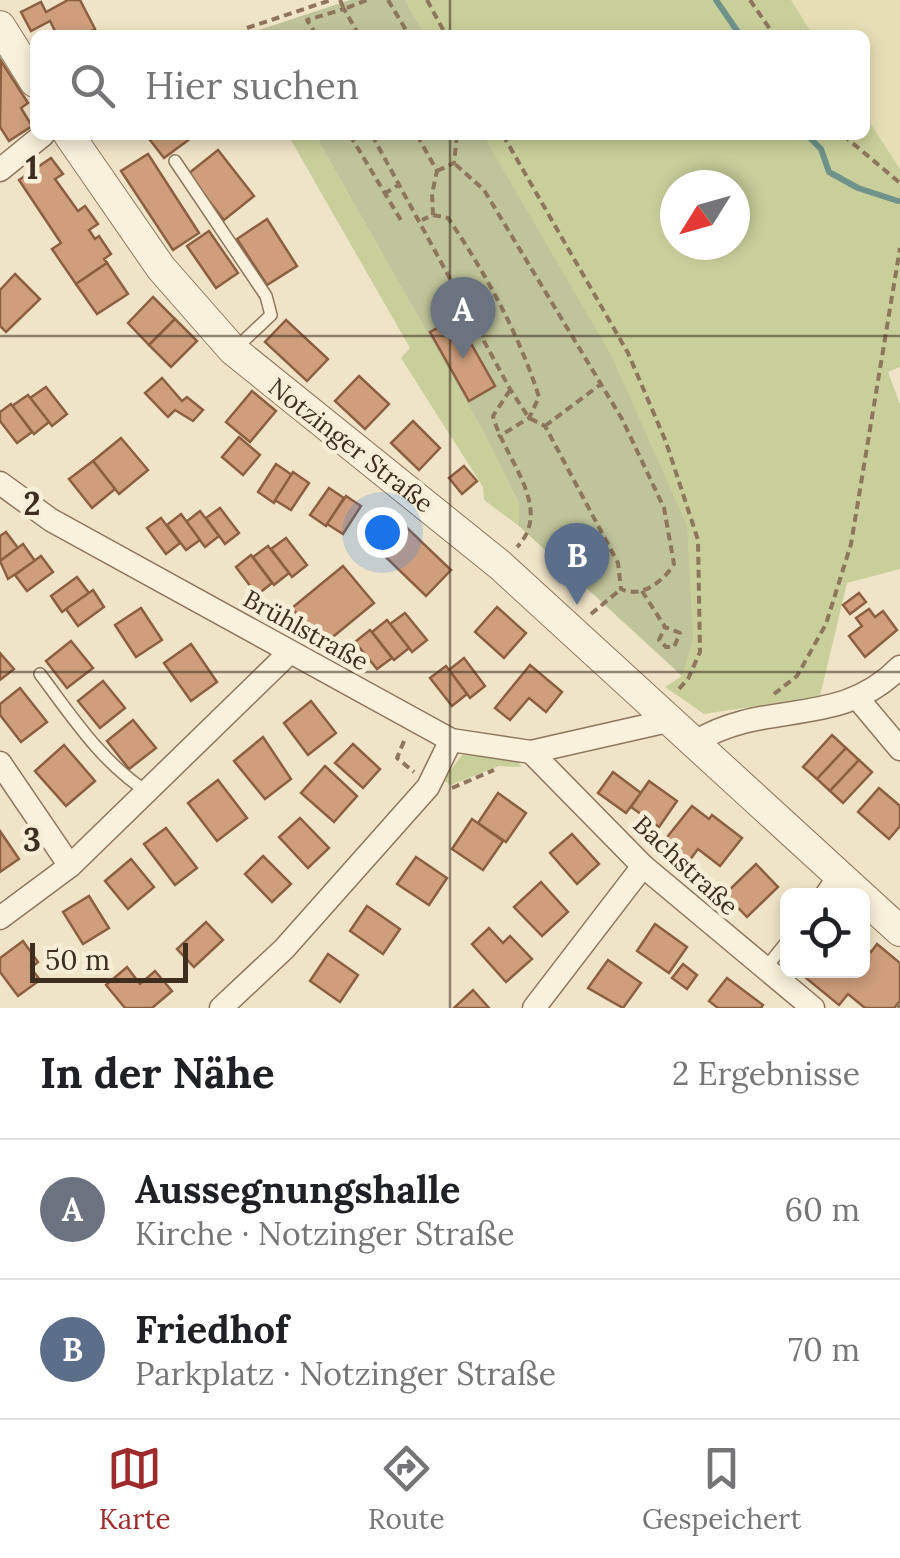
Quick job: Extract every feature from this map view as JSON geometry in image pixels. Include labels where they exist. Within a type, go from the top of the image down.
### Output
[{"type":"street","points":[[0,26],[30,74]]},
{"type":"street","points":[[0,170],[37,140]]},
{"type":"street","name":"Notzinger Straße","points":[[72,140],[161,268],[233,350],[500,565],[697,741],[828,883],[900,931]]},
{"type":"street","name":"Brühlstraße","points":[[0,483],[51,520],[451,740],[530,752],[608,736],[662,710]]},
{"type":"street","points":[[0,918],[70,866],[289,653]]},
{"type":"street","points":[[697,741],[729,724],[859,700],[900,667]]},
{"type":"street","points":[[859,700],[900,749]]},
{"type":"street","points":[[227,1006],[435,789],[451,740]]},
{"type":"street","name":"Bachstraße","points":[[530,752],[642,866],[809,1007]]},
{"type":"street","points":[[0,763],[70,866]]},
{"type":"street","points":[[534,1008],[642,866]]},
{"type":"lane","points":[[175,161],[266,296],[272,315],[256,334],[233,350]]},
{"type":"lane","points":[[40,674],[98,752],[121,775],[149,793]]},
{"type":"lane","points":[[764,970],[780,950]]},
{"type":"path","points":[[248,28],[331,0]]},
{"type":"path","points":[[340,0],[356,30]]},
{"type":"path","points":[[313,30],[307,20],[367,0]]},
{"type":"path","points":[[388,0],[406,30]]},
{"type":"path","points":[[427,0],[443,30]]},
{"type":"path","points":[[750,0],[771,30]]},
{"type":"path","points":[[353,140],[402,222]]},
{"type":"path","points":[[375,140],[422,220],[461,306],[510,390],[529,418],[546,426],[618,563],[621,590]]},
{"type":"path","points":[[420,140],[438,171],[432,194],[433,215]]},
{"type":"path","points":[[454,163],[456,140]]},
{"type":"path","points":[[505,140],[628,353],[666,442],[698,540],[700,652],[688,680]]},
{"type":"path","points":[[848,140],[900,183]]},
{"type":"path","points":[[438,171],[454,163]]},
{"type":"path","points":[[454,163],[484,190],[622,419],[664,508],[674,564],[666,577],[642,591],[631,594],[621,590]]},
{"type":"path","points":[[384,194],[400,184]]},
{"type":"path","points":[[422,220],[433,215],[448,218],[530,368],[539,397],[529,418],[498,437]]},
{"type":"path","points":[[769,716],[766,701],[797,676],[826,624],[851,544],[900,248]]},
{"type":"path","points":[[546,426],[601,384]]},
{"type":"path","points":[[500,565],[523,541],[532,524],[530,497],[498,437],[493,416],[510,390]]},
{"type":"path","points":[[572,630],[621,590]]},
{"type":"path","points":[[642,591],[666,627],[680,633],[674,646],[666,647],[660,640],[666,627]]},
{"type":"path","points":[[413,720],[397,758],[435,789],[504,769]]},
{"type":"shaded area","points":[[791,0],[900,0],[900,169],[870,123],[870,30],[810,30]]},
{"type":"green space","points":[[350,0],[405,0],[422,30],[259,30]]},
{"type":"green space","points":[[405,0],[791,0],[810,30],[422,30]]},
{"type":"green space","points":[[870,123],[900,169],[900,367],[888,372],[900,404],[900,569],[847,583],[820,696],[704,714],[665,687],[682,676],[485,140],[870,140]]},
{"type":"green space","points":[[291,140],[318,140],[484,433],[519,504],[519,526],[484,500],[483,487],[401,358],[410,348]]},
{"type":"green space","points":[[318,140],[486,140],[611,355],[687,526],[693,639],[682,676],[519,526],[519,504],[484,433]]},
{"type":"green space","points":[[471,752],[517,761],[522,767],[499,766],[451,785],[443,780],[462,755]]},
{"type":"building","points":[[68,0],[80,0],[95,29],[54,30],[50,21],[30,30],[21,12],[41,2],[46,12]]},
{"type":"building","points":[[1,61],[28,103],[21,108],[30,127],[9,141],[0,127]]},
{"type":"building","points":[[150,140],[188,140],[164,158]]},
{"type":"building","points":[[218,150],[254,196],[224,220],[188,174]]},
{"type":"building","points":[[148,154],[199,233],[173,250],[121,171]]},
{"type":"building","points":[[51,158],[63,174],[55,179],[78,211],[85,206],[98,224],[89,230],[95,239],[99,236],[111,254],[104,259],[107,263],[76,284],[52,249],[61,243],[19,180]]},
{"type":"building","points":[[267,219],[297,266],[267,285],[237,239]]},
{"type":"building","points":[[209,231],[238,273],[216,288],[187,246]]},
{"type":"building","points":[[107,263],[128,294],[97,314],[76,284]]},
{"type":"building","points":[[15,274],[40,299],[6,332],[0,326],[0,290]]},
{"type":"building","points":[[153,297],[175,319],[149,345],[128,323]]},
{"type":"building","points":[[448,303],[495,386],[469,401],[430,332],[443,325],[435,311]]},
{"type":"building","points":[[175,319],[197,341],[171,367],[149,345]]},
{"type":"building","points":[[286,320],[328,359],[307,381],[265,342]]},
{"type":"building","points":[[359,376],[389,404],[365,429],[335,401]]},
{"type":"building","points":[[162,378],[182,401],[187,397],[203,410],[193,421],[175,410],[168,417],[145,393]]},
{"type":"building","points":[[46,387],[67,414],[52,426],[30,398]]},
{"type":"building","points":[[252,391],[276,411],[250,442],[226,422]]},
{"type":"building","points":[[28,395],[49,422],[34,434],[12,406]]},
{"type":"building","points":[[11,404],[32,432],[17,443],[0,421],[0,412]]},
{"type":"building","points":[[413,421],[440,448],[419,470],[391,443]]},
{"type":"building","points":[[239,437],[260,455],[243,475],[222,457]]},
{"type":"building","points":[[121,438],[148,470],[119,494],[93,461]]},
{"type":"building","points":[[93,461],[115,489],[92,508],[69,479]]},
{"type":"building","points":[[276,464],[292,475],[274,503],[258,492]]},
{"type":"building","points":[[464,466],[477,481],[462,494],[449,478]]},
{"type":"building","points":[[293,472],[309,483],[291,510],[275,500]]},
{"type":"building","points":[[329,488],[344,498],[326,526],[310,515]]},
{"type":"building","points":[[346,496],[361,506],[343,534],[327,524]]},
{"type":"building","points":[[220,508],[239,533],[225,544],[206,518]]},
{"type":"building","points":[[200,511],[219,536],[205,547],[186,522]]},
{"type":"building","points":[[181,514],[200,540],[186,550],[167,525]]},
{"type":"building","points":[[161,518],[180,543],[166,554],[147,528]]},
{"type":"building","points":[[384,524],[394,533],[403,524],[451,570],[426,596],[368,540]]},
{"type":"building","points":[[6,532],[18,548],[0,561],[0,536]]},
{"type":"building","points":[[286,538],[307,565],[292,577],[271,549]]},
{"type":"building","points":[[23,544],[35,561],[8,579],[0,561]]},
{"type":"building","points":[[268,546],[289,573],[274,585],[253,557]]},
{"type":"building","points":[[251,555],[272,583],[257,595],[236,567]]},
{"type":"building","points":[[41,556],[53,572],[27,591],[15,575]]},
{"type":"building","points":[[343,566],[374,603],[323,645],[292,608]]},
{"type":"building","points":[[77,577],[89,593],[62,612],[51,596]]},
{"type":"building","points":[[93,590],[104,607],[78,626],[66,609]]},
{"type":"building","points":[[859,593],[866,602],[850,614],[843,605]]},
{"type":"building","points":[[497,607],[526,633],[504,658],[475,632]]},
{"type":"building","points":[[141,608],[162,640],[136,657],[115,625]]},
{"type":"building","points":[[869,609],[875,617],[883,611],[897,630],[865,657],[849,636],[862,626],[856,618]]},
{"type":"building","points":[[405,613],[427,640],[412,652],[390,624]]},
{"type":"building","points":[[387,620],[409,648],[394,660],[372,632]]},
{"type":"building","points":[[370,630],[392,658],[377,669],[355,642]]},
{"type":"building","points":[[71,641],[93,668],[67,688],[46,661]]},
{"type":"building","points":[[191,644],[217,682],[191,701],[164,663]]},
{"type":"building","points":[[0,653],[14,669],[0,680]]},
{"type":"building","points":[[464,658],[485,686],[470,698],[449,670]]},
{"type":"building","points":[[530,665],[562,692],[546,712],[529,698],[510,720],[495,708]]},
{"type":"building","points":[[446,666],[467,694],[452,706],[430,678]]},
{"type":"building","points":[[103,681],[125,708],[100,728],[78,701]]},
{"type":"building","points":[[20,688],[47,722],[21,742],[0,715],[0,704]]},
{"type":"building","points":[[311,701],[336,733],[308,755],[284,723]]},
{"type":"building","points":[[133,720],[156,748],[129,769],[107,741]]},
{"type":"building","points":[[832,735],[846,748],[817,779],[803,767]]},
{"type":"building","points":[[263,737],[291,779],[265,799],[234,761]]},
{"type":"building","points":[[353,744],[380,769],[363,788],[335,763]]},
{"type":"building","points":[[64,745],[95,781],[66,806],[35,771]]},
{"type":"building","points":[[846,748],[859,760],[830,791],[817,779]]},
{"type":"building","points":[[859,760],[872,772],[843,803],[830,791]]},
{"type":"building","points":[[325,766],[357,796],[334,822],[301,793]]},
{"type":"building","points":[[613,772],[641,793],[626,813],[598,793]]},
{"type":"building","points":[[218,780],[247,818],[217,841],[188,803]]},
{"type":"building","points":[[649,781],[677,801],[659,827],[631,807]]},
{"type":"building","points":[[879,788],[900,806],[900,826],[889,839],[858,812]]},
{"type":"building","points":[[498,793],[526,813],[506,842],[478,823]]},
{"type":"building","points":[[692,806],[709,819],[712,815],[742,838],[720,866],[698,849],[689,861],[664,841]]},
{"type":"building","points":[[300,818],[329,848],[308,868],[279,837]]},
{"type":"building","points":[[472,819],[503,841],[483,870],[452,849]]},
{"type":"building","points":[[166,828],[197,868],[175,885],[144,844]]},
{"type":"building","points":[[0,831],[19,859],[0,872]]},
{"type":"building","points":[[572,834],[599,864],[577,884],[550,853]]},
{"type":"building","points":[[263,856],[291,884],[272,902],[245,874]]},
{"type":"building","points":[[416,857],[447,878],[429,905],[397,884]]},
{"type":"building","points":[[131,859],[154,887],[128,909],[105,881]]},
{"type":"building","points":[[756,864],[778,887],[747,917],[725,894]]},
{"type":"building","points":[[541,882],[568,912],[542,936],[514,907]]},
{"type":"building","points":[[89,896],[109,928],[83,944],[63,912]]},
{"type":"building","points":[[367,906],[400,929],[383,954],[350,931]]},
{"type":"building","points":[[206,922],[223,940],[194,967],[177,949]]},
{"type":"building","points":[[655,924],[687,947],[669,973],[637,951]]},
{"type":"building","points":[[489,928],[503,943],[510,936],[532,959],[506,982],[472,944]]},
{"type":"building","points":[[23,941],[38,962],[31,968],[40,980],[18,996],[0,972],[0,958]]},
{"type":"building","points":[[877,944],[900,963],[900,1001],[894,1008],[865,1008],[848,994],[839,1005],[806,978],[870,978],[871,952]]},
{"type":"building","points":[[328,954],[358,975],[340,1002],[310,981]]},
{"type":"building","points":[[608,960],[641,983],[623,1008],[588,988]]},
{"type":"building","points":[[683,964],[697,975],[687,989],[672,978]]},
{"type":"building","points":[[127,967],[140,984],[155,971],[172,991],[152,1008],[125,1008],[106,985]]},
{"type":"building","points":[[727,978],[763,1005],[761,1008],[718,1008],[709,1001]]},
{"type":"building","points":[[473,990],[489,1008],[454,1008]]},
{"type":"waterway","points":[[716,0],[737,30]]},
{"type":"waterway","points":[[812,140],[821,149],[829,172],[858,188],[898,201]]},
{"type":"place","name":"Aussegnungshalle","points":[[463,359]]},
{"type":"place","name":"Friedhof","points":[[577,605]]}]
